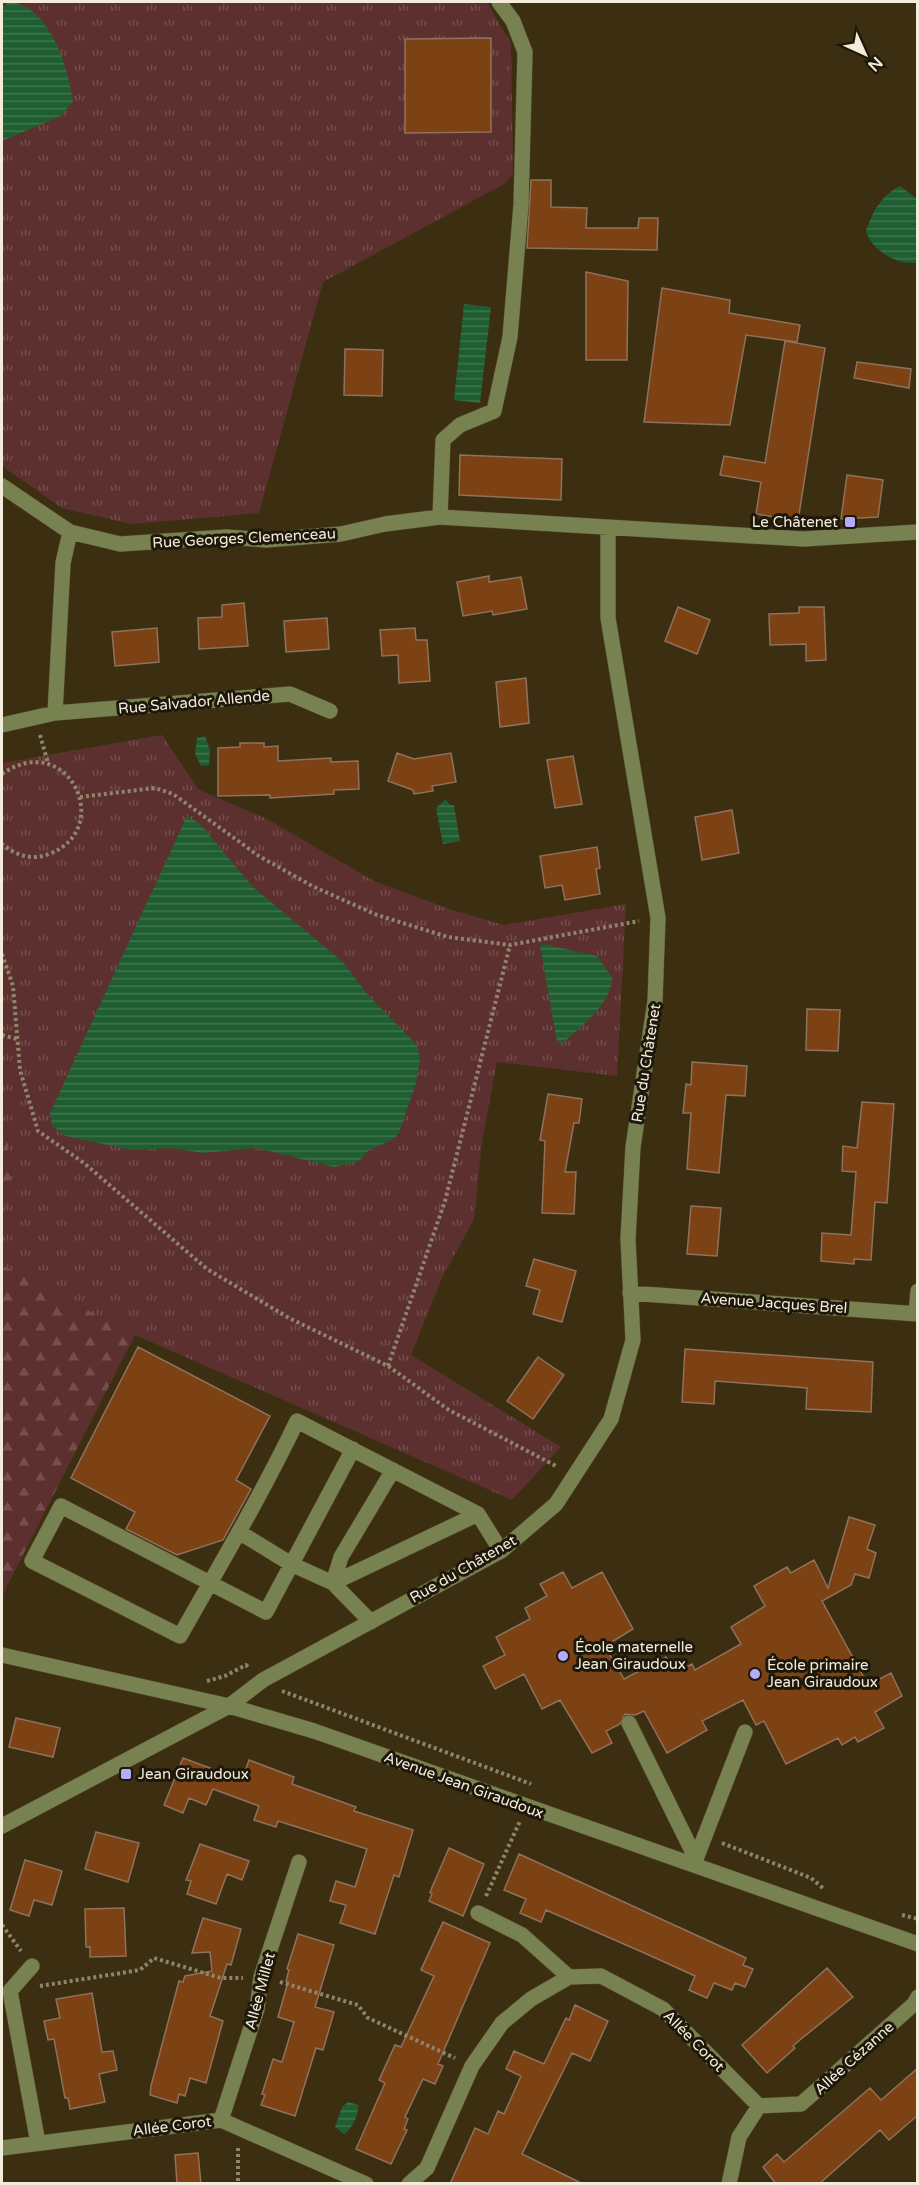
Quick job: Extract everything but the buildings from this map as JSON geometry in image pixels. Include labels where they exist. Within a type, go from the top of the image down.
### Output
[{"type":"street","points":[[440,517],[443,440],[460,425],[494,411],[510,337],[521,205],[525,52],[513,21],[499,2]]},
{"type":"street","name":"Rue Georges Clemenceau","points":[[2,486],[70,532],[120,544],[227,537],[266,540],[341,534],[385,524],[440,517],[608,530]]},
{"type":"street","points":[[608,530],[803,539],[918,532]]},
{"type":"street","name":"Rue du Châtenet","points":[[2,1826],[229,1706],[263,1680],[501,1551],[556,1504],[611,1419],[633,1340],[628,1239],[633,1147],[655,1001],[658,918],[608,618],[608,530]]},
{"type":"street","points":[[55,713],[63,563],[70,532]]},
{"type":"street","name":"Rue Salvador Allende","points":[[2,725],[55,713],[290,694],[330,711]]},
{"type":"street","points":[[917,1314],[918,1291]]},
{"type":"street","name":"Avenue Jacques Brel","points":[[630,1293],[917,1314]]},
{"type":"street","points":[[353,1449],[266,1612],[209,1584],[61,1506],[32,1562],[180,1635],[209,1584],[238,1532],[297,1421],[353,1449],[478,1514],[501,1551]]},
{"type":"street","points":[[333,1583],[341,1557],[393,1470]]},
{"type":"street","points":[[333,1583],[478,1514]]},
{"type":"street","points":[[238,1532],[291,1564],[333,1583],[372,1622]]},
{"type":"street","name":"Avenue Jean Giraudoux","points":[[2,1655],[229,1706],[314,1731],[527,1807],[694,1863],[918,1944]]},
{"type":"street","points":[[629,1723],[694,1863]]},
{"type":"street","points":[[694,1863],[745,1732]]},
{"type":"street","name":"Allée Millet","points":[[221,2120],[256,2009],[261,1977],[299,1862]]},
{"type":"street","points":[[478,1913],[522,1935],[569,1977]]},
{"type":"street","points":[[32,1965],[10,1991],[38,2143]]},
{"type":"street","name":"Allée Corot","points":[[409,2184],[427,2168],[472,2066],[502,2023],[531,1999],[569,1977],[601,1976],[663,2009],[759,2106]]},
{"type":"street","name":"Allée Cézanne","points":[[759,2106],[801,2104],[914,2004],[918,1997]]},
{"type":"street","points":[[729,2184],[739,2137],[759,2106]]},
{"type":"street","name":"Allée Corot","points":[[2,2148],[221,2120],[366,2184]]},
{"type":"path","points":[[35,717],[48,763]]},
{"type":"path","points":[[2,774],[16,765],[31,761],[48,763],[62,770],[74,782],[80,797],[82,812],[71,840],[59,850],[45,856],[30,857],[15,853],[2,844]]},
{"type":"path","points":[[80,797],[155,788],[173,794],[259,856],[312,886],[366,910],[448,937],[510,945],[658,918]]},
{"type":"path","points":[[388,1366],[445,1201],[510,945]]},
{"type":"path","points":[[2,954],[13,986],[20,1070],[38,1131],[84,1163],[207,1269],[289,1318],[388,1366],[449,1410],[574,1476]]},
{"type":"path","points":[[2,1035],[17,1039]]},
{"type":"path","points":[[478,1913],[527,1807]]},
{"type":"path","points":[[2,1925],[32,1965]]},
{"type":"path","points":[[237,2127],[238,2184]]},
{"type":"green space","points":[[2,2],[487,2],[511,44],[513,174],[504,184],[323,282],[259,513],[131,524],[62,508],[2,466]]},
{"type":"green space","points":[[162,735],[199,790],[265,818],[374,881],[452,910],[504,925],[626,904],[617,1076],[497,1062],[482,1141],[474,1219],[442,1278],[411,1355],[561,1447],[512,1500],[135,1335],[2,1265],[2,1218],[12,1188],[2,1081],[2,763]]},
{"type":"green space","points":[[2,1081],[12,1188],[2,1218]]},
{"type":"green space","points":[[2,1265],[135,1335],[2,1596]]},
{"type":"shaded area","points":[[8,2],[23,5],[46,26],[67,72],[73,101],[61,116],[2,141],[2,10]]},
{"type":"shaded area","points":[[900,186],[917,199],[917,262],[902,262],[886,255],[873,244],[866,231],[879,205],[888,194]]},
{"type":"shaded area","points":[[464,304],[491,307],[480,403],[454,400]]},
{"type":"shaded area","points":[[205,736],[210,750],[209,765],[201,766],[195,754],[197,738]]},
{"type":"shaded area","points":[[446,799],[450,805],[454,805],[460,841],[443,844],[436,808]]},
{"type":"shaded area","points":[[187,816],[200,824],[253,887],[344,963],[367,994],[417,1045],[420,1060],[416,1083],[399,1133],[394,1139],[369,1150],[359,1161],[334,1167],[257,1148],[203,1153],[172,1148],[131,1150],[66,1136],[52,1126],[50,1113]]},
{"type":"shaded area","points":[[543,944],[597,956],[612,977],[611,987],[602,1005],[563,1043],[557,1041],[540,946]]},
{"type":"shaded area","points":[[348,2102],[358,2105],[358,2109],[352,2125],[344,2134],[335,2127],[342,2107]]},
{"type":"place","name":"Le Châtenet","points":[[850,522]]},
{"type":"place","name":"École maternelle Jean Giraudoux","points":[[563,1656]]},
{"type":"place","name":"École primaire Jean Giraudoux","points":[[755,1674]]},
{"type":"place","name":"Jean Giraudoux","points":[[126,1774]]}]
